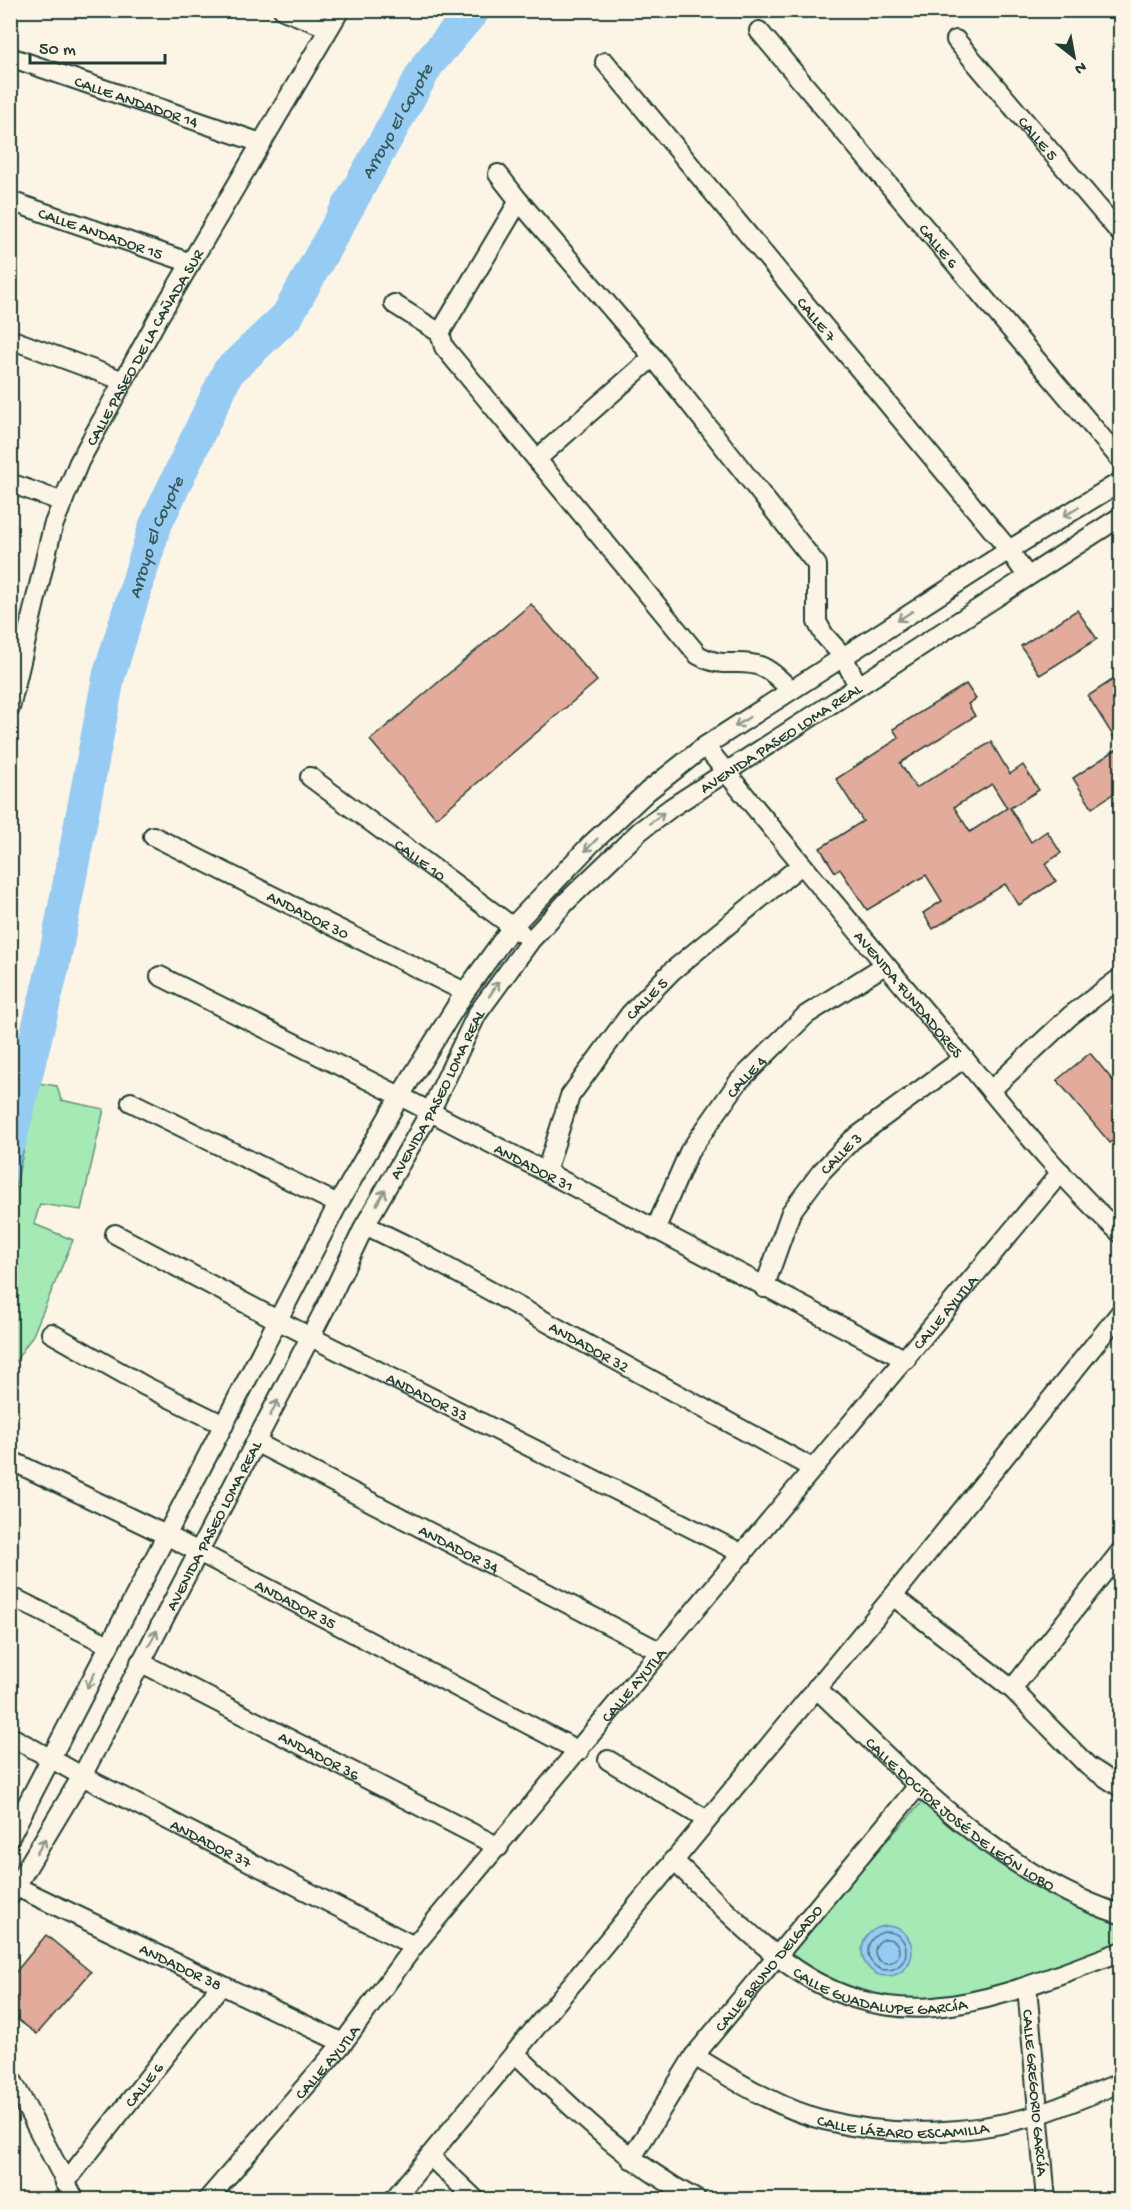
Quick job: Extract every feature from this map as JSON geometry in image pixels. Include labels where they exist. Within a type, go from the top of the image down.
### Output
[{"type":"street","points":[[283,10],[329,28]]},
{"type":"street","name":"CALLE PASEO DE LA CAÑADA SUR","points":[[10,708],[19,631],[53,526],[79,462],[191,263],[340,10]]},
{"type":"street","name":"CALLE 6","points":[[759,31],[1120,459]]},
{"type":"street","name":"CALLE 5","points":[[956,40],[1120,233]]},
{"type":"street","name":"CALLE ANDADOR 14","points":[[10,57],[261,143]]},
{"type":"street","name":"CALLE 7","points":[[605,62],[1009,550],[1027,576]]},
{"type":"street","points":[[498,174],[653,357],[817,565],[817,622],[824,635],[843,656],[858,686]]},
{"type":"street","name":"CALLE ANDADOR 15","points":[[10,201],[191,263]]},
{"type":"street","points":[[440,333],[519,201]]},
{"type":"street","points":[[394,304],[440,333],[444,347],[698,655],[709,662],[726,665],[745,663],[761,666],[790,690]]},
{"type":"street","points":[[10,339],[124,381]]},
{"type":"street","points":[[537,459],[653,357]]},
{"type":"street","name":"AVENIDA PASEO LOMA REAL","points":[[10,1837],[339,1204],[400,1096],[465,992],[512,927],[648,791],[705,746],[1009,550],[1120,482]]},
{"type":"street","points":[[10,483],[63,502]]},
{"type":"street","name":"AVENIDA PASEO LOMA REAL","points":[[14,1892],[82,1776],[256,1443],[365,1225],[430,1112],[477,1014],[531,940],[568,900],[640,831],[672,807],[1120,517]]},
{"type":"street","name":"AVENIDA FUNDADORES","points":[[705,746],[801,865],[991,1090],[1091,1206],[1120,1233]]},
{"type":"street","name":"CALLE 10","points":[[310,777],[531,940]]},
{"type":"street","name":"ANDADOR 30","points":[[153,836],[465,992]]},
{"type":"street","name":"CALLE 5","points":[[546,1172],[570,1096],[630,1014],[689,956],[801,865]]},
{"type":"street","points":[[552,886],[568,900]]},
{"type":"street","name":"CALLE 4","points":[[655,1230],[689,1152],[739,1081],[806,1015],[885,965]]},
{"type":"street","name":"ANDADOR 31","points":[[160,976],[400,1096],[764,1288],[906,1360]]},
{"type":"street","points":[[991,1090],[1070,1016],[1120,978]]},
{"type":"street","name":"CALLE 3","points":[[764,1288],[791,1212],[820,1172],[852,1140],[899,1103],[964,1058]]},
{"type":"street","points":[[131,1102],[339,1204]]},
{"type":"street","name":"CALLE AYUTLA","points":[[207,2199],[343,2043],[414,1946],[1061,1172]]},
{"type":"street","name":"ANDADOR 32","points":[[365,1225],[422,1253],[812,1468]]},
{"type":"street","name":"ANDADOR 33","points":[[115,1234],[279,1321],[743,1554]]},
{"type":"street","points":[[393,2199],[893,1596],[1120,1313]]},
{"type":"street","points":[[51,1333],[144,1386],[224,1425]]},
{"type":"street","name":"ANDADOR 34","points":[[256,1443],[661,1652]]},
{"type":"street","name":"ANDADOR 35","points":[[10,1460],[168,1536],[579,1751]]},
{"type":"street","points":[[1012,1689],[1120,1552]]},
{"type":"street","points":[[10,1596],[109,1645]]},
{"type":"street","points":[[893,1596],[1012,1689],[1088,1766],[1120,1787]]},
{"type":"street","name":"ANDADOR 36","points":[[140,1662],[499,1847]]},
{"type":"street","name":"CALLE DOCTOR JOSÉ DE LEÓN LOBO","points":[[816,1689],[918,1786],[1017,1863],[1055,1886],[1120,1914]]},
{"type":"street","name":"ANDADOR 37","points":[[10,1736],[82,1776],[414,1946]]},
{"type":"street","points":[[608,1760],[707,1820]]},
{"type":"street","name":"CALLE BRUNO DELGADO","points":[[631,2159],[694,2056],[918,1786]]},
{"type":"street","name":"CALLE GUADALUPE GARCÍA","points":[[673,1860],[777,1956],[833,1991],[871,2005],[929,2008],[968,2003],[1027,1987],[1120,1952]]},
{"type":"street","name":"ANDADOR 38","points":[[14,1892],[221,1985],[343,2043]]},
{"type":"street","name":"CALLE 6","points":[[65,2183],[221,1985]]},
{"type":"street","name":"CALLE GREGORIO GARCÍA","points":[[1027,1987],[1046,2199]]},
{"type":"street","points":[[515,2054],[600,2135],[631,2159],[697,2199]]},
{"type":"street","name":"CALLE LÁZARO ESCAMILLA","points":[[694,2056],[755,2093],[822,2120],[899,2132],[940,2132],[1038,2114],[1120,2083]]},
{"type":"street","points":[[10,2076],[75,2199]]},
{"type":"street","points":[[430,2156],[476,2199]]},
{"type":"green space","points":[[38,1083],[57,1086],[61,1100],[104,1109],[81,1210],[40,1204],[34,1224],[73,1240],[33,1335],[11,1368],[11,1207]]},
{"type":"green space","points":[[922,1802],[1019,1873],[1120,1917],[1120,1950],[968,2003],[886,2006],[780,1958]]},
{"type":"water","points":[[12,1072],[39,1078],[11,1207],[10,1077]]},
{"type":"water","points":[[882,1926],[892,1926],[905,1933],[912,1946],[912,1956],[905,1969],[892,1976],[882,1976],[873,1972],[866,1965],[862,1956],[862,1946],[866,1937],[873,1930]]},
{"type":"building","points":[[531,604],[597,681],[436,818],[370,740]]},
{"type":"building","points":[[1077,610],[1097,639],[1040,675],[1021,646]]},
{"type":"building","points":[[1120,675],[1120,747],[1088,696]]},
{"type":"building","points":[[966,684],[976,699],[968,704],[975,716],[900,763],[916,788],[991,742],[1010,774],[1023,765],[1039,790],[1010,808],[1031,842],[1047,831],[1061,853],[1045,864],[1056,881],[1019,905],[1005,884],[933,929],[923,913],[942,901],[926,875],[867,910],[840,869],[835,872],[820,848],[863,821],[836,779],[899,738],[893,729]],"holes":[[[992,784],[1007,808],[970,832],[954,807]]]},
{"type":"building","points":[[1120,747],[1120,789],[1092,808],[1073,778]]},
{"type":"building","points":[[1090,1053],[1120,1089],[1120,1134],[1110,1143],[1057,1080]]},
{"type":"building","points":[[46,1935],[91,1972],[37,2034],[10,2014],[10,1979]]},
{"type":"waterway","name":"Arroyo El Coyote","points":[[10,1141],[53,967],[109,675],[155,526],[228,372],[287,316],[428,64],[474,10]]}]
